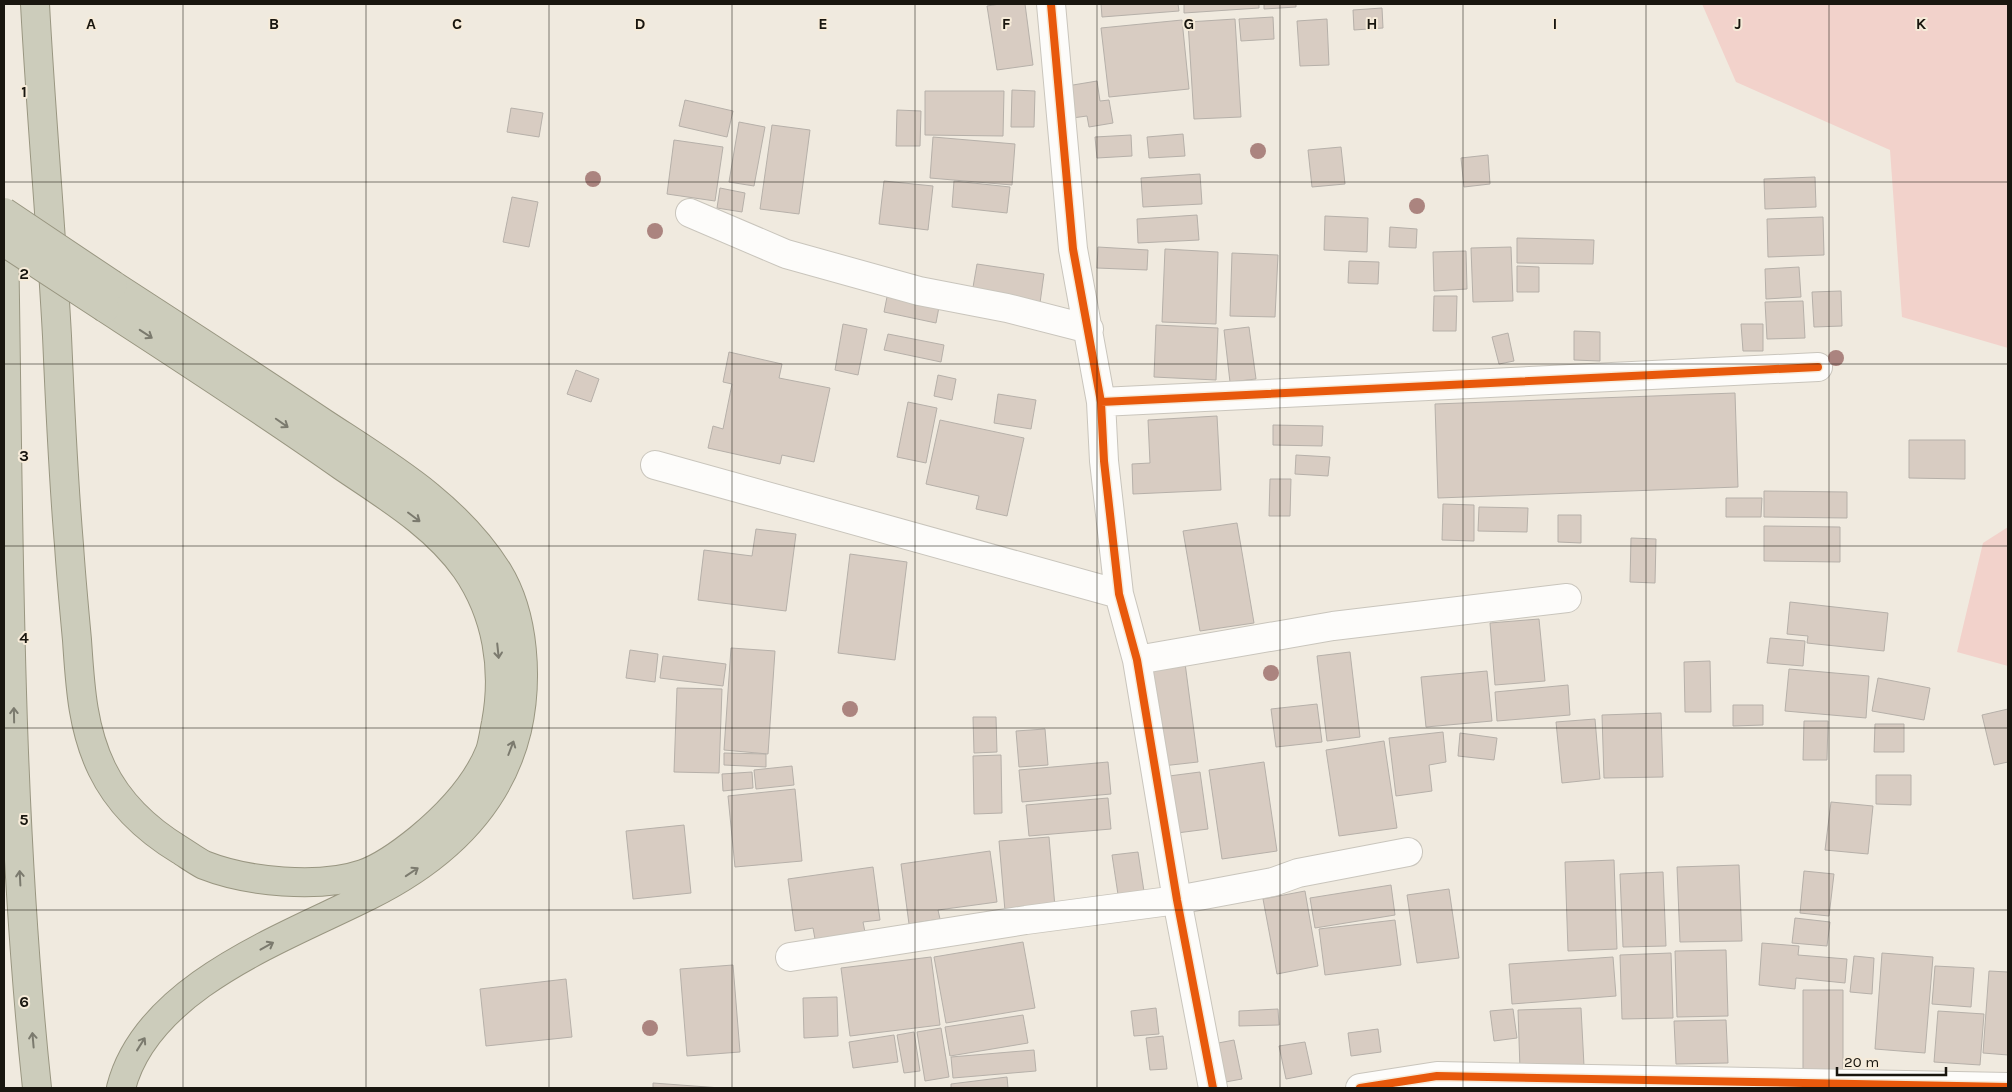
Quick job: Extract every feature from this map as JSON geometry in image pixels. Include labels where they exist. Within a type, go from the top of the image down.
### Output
[{"type":"highway","points":[[35,4],[44,163],[57,335],[61,449],[80,680],[84,719],[102,768],[121,800],[156,836],[203,864],[250,877],[295,883],[339,880],[366,885]]},
{"type":"highway","points":[[4,212],[109,296],[274,418],[431,530],[464,566],[484,600],[496,639],[500,680],[498,712],[491,749],[472,784],[456,805],[433,828],[406,849],[373,870],[366,885],[281,938],[216,974],[184,996],[161,1017],[141,1042],[124,1073],[121,1088]]},
{"type":"highway","points":[[4,237],[15,772],[22,922],[37,1088]]},
{"type":"highway","points":[[4,242],[109,296]]},
{"type":"street","points":[[1051,4],[1073,250],[1101,402],[1104,461],[1118,594],[1137,660],[1177,900],[1213,1088]]},
{"type":"street","points":[[690,213],[786,254],[919,291],[1007,308],[1088,329]]},
{"type":"street","points":[[1101,402],[1818,367]]},
{"type":"street","points":[[655,465],[1118,594]]},
{"type":"street","points":[[1137,660],[1333,626],[1567,598]]},
{"type":"street","points":[[790,957],[1026,920],[1177,900],[1273,882],[1298,873],[1408,852]]},
{"type":"street","points":[[1360,1088],[1437,1076],[2008,1087]]},
{"type":"shaded area","points":[[1702,4],[2008,4],[2008,348],[1902,317],[1890,150],[1736,82]]},
{"type":"shaded area","points":[[2008,527],[2008,666],[1957,652],[1983,543]]},
{"type":"building","points":[[1025,4],[1033,65],[997,70],[987,6]]},
{"type":"building","points":[[1101,4],[1178,4],[1179,11],[1102,17]]},
{"type":"building","points":[[1184,4],[1259,4],[1259,8],[1184,13]]},
{"type":"building","points":[[1264,4],[1296,4],[1296,7],[1264,9]]},
{"type":"building","points":[[1382,8],[1383,28],[1354,30],[1353,10]]},
{"type":"building","points":[[1273,17],[1274,39],[1241,41],[1239,19]]},
{"type":"building","points":[[1235,19],[1241,117],[1194,119],[1188,22]]},
{"type":"building","points":[[1327,19],[1329,65],[1300,66],[1297,21]]},
{"type":"building","points":[[1182,20],[1189,89],[1109,97],[1101,28]]},
{"type":"building","points":[[1097,81],[1100,101],[1109,100],[1113,123],[1089,127],[1087,116],[1072,118],[1067,86]]},
{"type":"building","points":[[1012,90],[1035,91],[1034,127],[1011,127]]},
{"type":"building","points":[[925,91],[1004,91],[1003,136],[925,135]]},
{"type":"building","points":[[685,100],[733,111],[727,137],[679,126]]},
{"type":"building","points":[[511,108],[543,113],[539,137],[507,132]]},
{"type":"building","points":[[897,110],[921,111],[920,146],[896,146]]},
{"type":"building","points":[[739,122],[765,127],[754,186],[729,182]]},
{"type":"building","points":[[772,125],[810,130],[799,214],[760,209]]},
{"type":"building","points":[[1183,134],[1185,156],[1149,158],[1147,137]]},
{"type":"building","points":[[1131,135],[1132,156],[1097,158],[1095,137]]},
{"type":"building","points":[[933,137],[1015,144],[1012,185],[930,178]]},
{"type":"building","points":[[674,140],[723,147],[715,201],[667,194]]},
{"type":"building","points":[[1341,147],[1345,184],[1312,187],[1308,150]]},
{"type":"building","points":[[1488,155],[1490,184],[1464,187],[1461,158]]},
{"type":"building","points":[[1200,174],[1202,204],[1143,207],[1141,178]]},
{"type":"building","points":[[1815,177],[1816,207],[1765,209],[1764,179]]},
{"type":"building","points":[[884,181],[933,186],[928,230],[879,224]]},
{"type":"building","points":[[954,181],[1010,187],[1007,213],[952,207]]},
{"type":"building","points":[[720,188],[745,193],[742,212],[717,208]]},
{"type":"building","points":[[512,197],[538,202],[529,247],[503,242]]},
{"type":"building","points":[[1197,215],[1199,240],[1138,243],[1137,219]]},
{"type":"building","points":[[1325,216],[1368,218],[1367,252],[1324,250]]},
{"type":"building","points":[[1823,217],[1824,255],[1768,257],[1767,219]]},
{"type":"building","points":[[1390,227],[1417,229],[1416,248],[1389,247]]},
{"type":"building","points":[[1517,238],[1594,240],[1593,264],[1517,263]]},
{"type":"building","points":[[1098,247],[1148,250],[1147,270],[1097,268]]},
{"type":"building","points":[[1511,247],[1513,301],[1473,302],[1471,248]]},
{"type":"building","points":[[1165,249],[1218,252],[1216,324],[1162,322]]},
{"type":"building","points":[[1466,251],[1467,289],[1434,291],[1433,252]]},
{"type":"building","points":[[1232,253],[1278,255],[1275,317],[1230,316]]},
{"type":"building","points":[[1349,261],[1379,262],[1378,284],[1348,283]]},
{"type":"building","points":[[977,264],[1044,274],[1040,303],[972,293]]},
{"type":"building","points":[[1517,266],[1539,267],[1539,292],[1517,292]]},
{"type":"building","points":[[1799,267],[1801,297],[1766,299],[1765,269]]},
{"type":"building","points":[[1841,291],[1842,326],[1814,327],[1812,292]]},
{"type":"building","points":[[1434,296],[1457,296],[1456,331],[1433,331]]},
{"type":"building","points":[[887,297],[939,307],[936,323],[884,312]]},
{"type":"building","points":[[1803,301],[1805,338],[1767,339],[1765,302]]},
{"type":"building","points":[[843,324],[867,329],[858,375],[835,370]]},
{"type":"building","points":[[1741,324],[1763,324],[1763,351],[1743,351]]},
{"type":"building","points":[[1156,325],[1218,328],[1216,380],[1154,377]]},
{"type":"building","points":[[1249,327],[1256,379],[1230,382],[1224,330]]},
{"type":"building","points":[[1574,331],[1600,332],[1600,361],[1574,360]]},
{"type":"building","points":[[1508,333],[1514,361],[1499,364],[1492,337]]},
{"type":"building","points":[[888,334],[944,345],[941,362],[884,350]]},
{"type":"building","points":[[729,352],[782,364],[779,378],[830,388],[814,462],[782,455],[780,464],[708,448],[713,426],[723,429],[732,384],[723,382]]},
{"type":"building","points":[[576,370],[599,379],[591,402],[567,394]]},
{"type":"building","points":[[938,375],[956,379],[952,400],[934,396]]},
{"type":"building","points":[[1735,393],[1738,487],[1438,498],[1435,404]]},
{"type":"building","points":[[998,394],[1036,400],[1031,429],[994,423]]},
{"type":"building","points":[[908,402],[937,408],[926,463],[897,457]]},
{"type":"building","points":[[1217,416],[1221,490],[1133,494],[1132,464],[1150,463],[1148,420]]},
{"type":"building","points":[[940,420],[1024,438],[1007,516],[976,509],[979,496],[926,484]]},
{"type":"building","points":[[1273,425],[1323,426],[1322,446],[1273,445]]},
{"type":"building","points":[[1909,440],[1965,440],[1965,479],[1909,478]]},
{"type":"building","points":[[1296,455],[1330,457],[1328,476],[1295,474]]},
{"type":"building","points":[[1270,479],[1291,479],[1290,516],[1269,516]]},
{"type":"building","points":[[1764,491],[1847,492],[1847,518],[1764,517]]},
{"type":"building","points":[[1726,498],[1762,498],[1761,517],[1726,517]]},
{"type":"building","points":[[1443,504],[1474,505],[1474,541],[1442,540]]},
{"type":"building","points":[[1479,507],[1528,508],[1527,532],[1478,531]]},
{"type":"building","points":[[1558,515],[1581,515],[1581,543],[1558,542]]},
{"type":"building","points":[[1237,523],[1254,623],[1200,631],[1183,531]]},
{"type":"building","points":[[1764,526],[1840,527],[1840,562],[1764,561]]},
{"type":"building","points":[[756,529],[796,534],[786,611],[698,600],[704,550],[752,556]]},
{"type":"building","points":[[1631,538],[1656,539],[1655,583],[1630,582]]},
{"type":"building","points":[[850,554],[907,562],[895,660],[838,653]]},
{"type":"building","points":[[1790,602],[1888,613],[1884,651],[1807,643],[1808,636],[1787,634]]},
{"type":"building","points":[[1539,619],[1545,681],[1495,685],[1490,623]]},
{"type":"building","points":[[1770,638],[1805,641],[1803,666],[1767,663]]},
{"type":"building","points":[[731,648],[775,651],[768,754],[724,750]]},
{"type":"building","points":[[630,650],[658,654],[655,682],[626,678]]},
{"type":"building","points":[[1350,652],[1360,737],[1327,741],[1317,656]]},
{"type":"building","points":[[663,656],[726,664],[723,686],[660,678]]},
{"type":"building","points":[[1710,661],[1711,712],[1685,712],[1684,662]]},
{"type":"building","points":[[1185,663],[1198,762],[1162,766],[1148,668]]},
{"type":"building","points":[[1789,669],[1869,676],[1866,718],[1785,711]]},
{"type":"building","points":[[1487,671],[1492,721],[1426,727],[1421,677]]},
{"type":"building","points":[[1878,678],[1930,688],[1924,720],[1872,711]]},
{"type":"building","points":[[1568,685],[1570,715],[1497,721],[1495,692]]},
{"type":"building","points":[[677,688],[722,689],[719,773],[674,772]]},
{"type":"building","points":[[1317,704],[1322,742],[1276,747],[1271,709]]},
{"type":"building","points":[[1733,705],[1763,705],[1763,725],[1733,726]]},
{"type":"building","points":[[2008,709],[2008,762],[1994,765],[1982,715]]},
{"type":"building","points":[[1661,713],[1663,777],[1604,778],[1602,715]]},
{"type":"building","points":[[973,717],[996,717],[997,752],[974,753]]},
{"type":"building","points":[[1595,719],[1600,779],[1562,783],[1556,722]]},
{"type":"building","points":[[1804,721],[1828,721],[1827,760],[1803,760]]},
{"type":"building","points":[[1875,724],[1904,724],[1904,752],[1874,752]]},
{"type":"building","points":[[1045,729],[1048,765],[1019,767],[1016,731]]},
{"type":"building","points":[[1443,732],[1446,762],[1429,765],[1432,791],[1396,796],[1389,738]]},
{"type":"building","points":[[1460,733],[1497,738],[1494,760],[1458,756]]},
{"type":"building","points":[[1384,741],[1397,828],[1339,836],[1326,750]]},
{"type":"building","points":[[724,753],[766,754],[766,767],[724,765]]},
{"type":"building","points":[[1001,755],[1002,813],[974,814],[973,756]]},
{"type":"building","points":[[1108,762],[1111,794],[1022,802],[1019,770]]},
{"type":"building","points":[[1264,762],[1277,851],[1222,859],[1209,770]]},
{"type":"building","points":[[792,766],[794,785],[756,789],[754,770]]},
{"type":"building","points":[[752,772],[753,788],[723,791],[722,774]]},
{"type":"building","points":[[1200,772],[1208,829],[1177,833],[1169,776]]},
{"type":"building","points":[[1876,775],[1911,775],[1911,805],[1876,804]]},
{"type":"building","points":[[795,789],[802,861],[735,867],[728,796]]},
{"type":"building","points":[[1108,798],[1111,829],[1029,836],[1026,805]]},
{"type":"building","points":[[1831,802],[1873,806],[1868,854],[1825,850]]},
{"type":"building","points":[[684,825],[691,893],[633,899],[626,831]]},
{"type":"building","points":[[1049,837],[1055,907],[1005,911],[999,841]]},
{"type":"building","points":[[990,851],[997,902],[938,910],[940,919],[909,924],[901,864]]},
{"type":"building","points":[[1138,852],[1145,898],[1119,901],[1112,855]]},
{"type":"building","points":[[1614,860],[1617,949],[1568,951],[1565,862]]},
{"type":"building","points":[[1739,865],[1742,941],[1680,942],[1677,867]]},
{"type":"building","points":[[873,867],[880,920],[863,922],[865,932],[815,939],[813,928],[795,931],[788,879]]},
{"type":"building","points":[[1804,871],[1834,874],[1829,916],[1800,913]]},
{"type":"building","points":[[1663,872],[1666,946],[1623,947],[1620,874]]},
{"type":"building","points":[[1391,885],[1395,915],[1315,928],[1310,898]]},
{"type":"building","points":[[1449,889],[1459,958],[1417,963],[1407,895]]},
{"type":"building","points":[[1305,891],[1318,966],[1277,974],[1263,899]]},
{"type":"building","points":[[1795,918],[1830,922],[1827,946],[1792,943]]},
{"type":"building","points":[[1395,920],[1401,965],[1325,975],[1319,929]]},
{"type":"building","points":[[1023,942],[1035,1008],[946,1023],[934,957]]},
{"type":"building","points":[[1762,943],[1799,946],[1798,955],[1847,959],[1845,983],[1796,978],[1795,989],[1759,985]]},
{"type":"building","points":[[1726,950],[1728,1016],[1677,1017],[1675,951]]},
{"type":"building","points":[[1671,953],[1673,1018],[1622,1019],[1620,955]]},
{"type":"building","points":[[1882,953],[1933,957],[1925,1053],[1875,1049]]},
{"type":"building","points":[[1854,956],[1874,958],[1872,994],[1850,992]]},
{"type":"building","points":[[931,957],[940,1025],[850,1036],[841,968]]},
{"type":"building","points":[[1613,957],[1616,996],[1512,1004],[1509,964]]},
{"type":"building","points":[[733,965],[740,1052],[687,1056],[680,969]]},
{"type":"building","points":[[1935,966],[1974,968],[1971,1007],[1932,1004]]},
{"type":"building","points":[[1989,971],[2008,972],[2008,1055],[1983,1053]]},
{"type":"building","points":[[566,979],[572,1037],[486,1046],[480,989]]},
{"type":"building","points":[[1803,990],[1843,990],[1843,1071],[1803,1071]]},
{"type":"building","points":[[837,997],[838,1036],[804,1038],[803,998]]},
{"type":"building","points":[[1156,1008],[1159,1034],[1134,1036],[1131,1011]]},
{"type":"building","points":[[1581,1008],[1584,1066],[1520,1069],[1518,1010]]},
{"type":"building","points":[[1278,1009],[1279,1025],[1239,1026],[1239,1011]]},
{"type":"building","points":[[1513,1009],[1517,1038],[1494,1041],[1490,1011]]},
{"type":"building","points":[[1938,1011],[1984,1014],[1980,1065],[1934,1062]]},
{"type":"building","points":[[1023,1015],[1028,1043],[950,1056],[945,1027]]},
{"type":"building","points":[[1726,1020],[1728,1063],[1676,1064],[1674,1021]]},
{"type":"building","points":[[941,1028],[949,1077],[925,1081],[917,1032]]},
{"type":"building","points":[[1378,1029],[1381,1052],[1351,1056],[1348,1033]]},
{"type":"building","points":[[914,1032],[920,1071],[904,1073],[897,1035]]},
{"type":"building","points":[[894,1035],[898,1062],[853,1068],[849,1042]]},
{"type":"building","points":[[1163,1036],[1167,1069],[1150,1070],[1146,1038]]},
{"type":"building","points":[[1234,1040],[1242,1079],[1220,1083],[1213,1044]]},
{"type":"building","points":[[1305,1042],[1312,1074],[1286,1079],[1279,1046]]},
{"type":"building","points":[[1034,1050],[1036,1071],[953,1078],[951,1057]]},
{"type":"building","points":[[1007,1077],[1008,1088],[951,1088],[951,1084]]},
{"type":"building","points":[[653,1083],[721,1088],[653,1088]]},
{"type":"cycle path","points":[[1051,4],[1073,249],[1101,402],[1104,461],[1119,594],[1137,660],[1177,900],[1213,1088]]},
{"type":"cycle path","points":[[1101,402],[1818,367]]},
{"type":"cycle path","points":[[1360,1088],[1437,1076],[2008,1087]]}]
